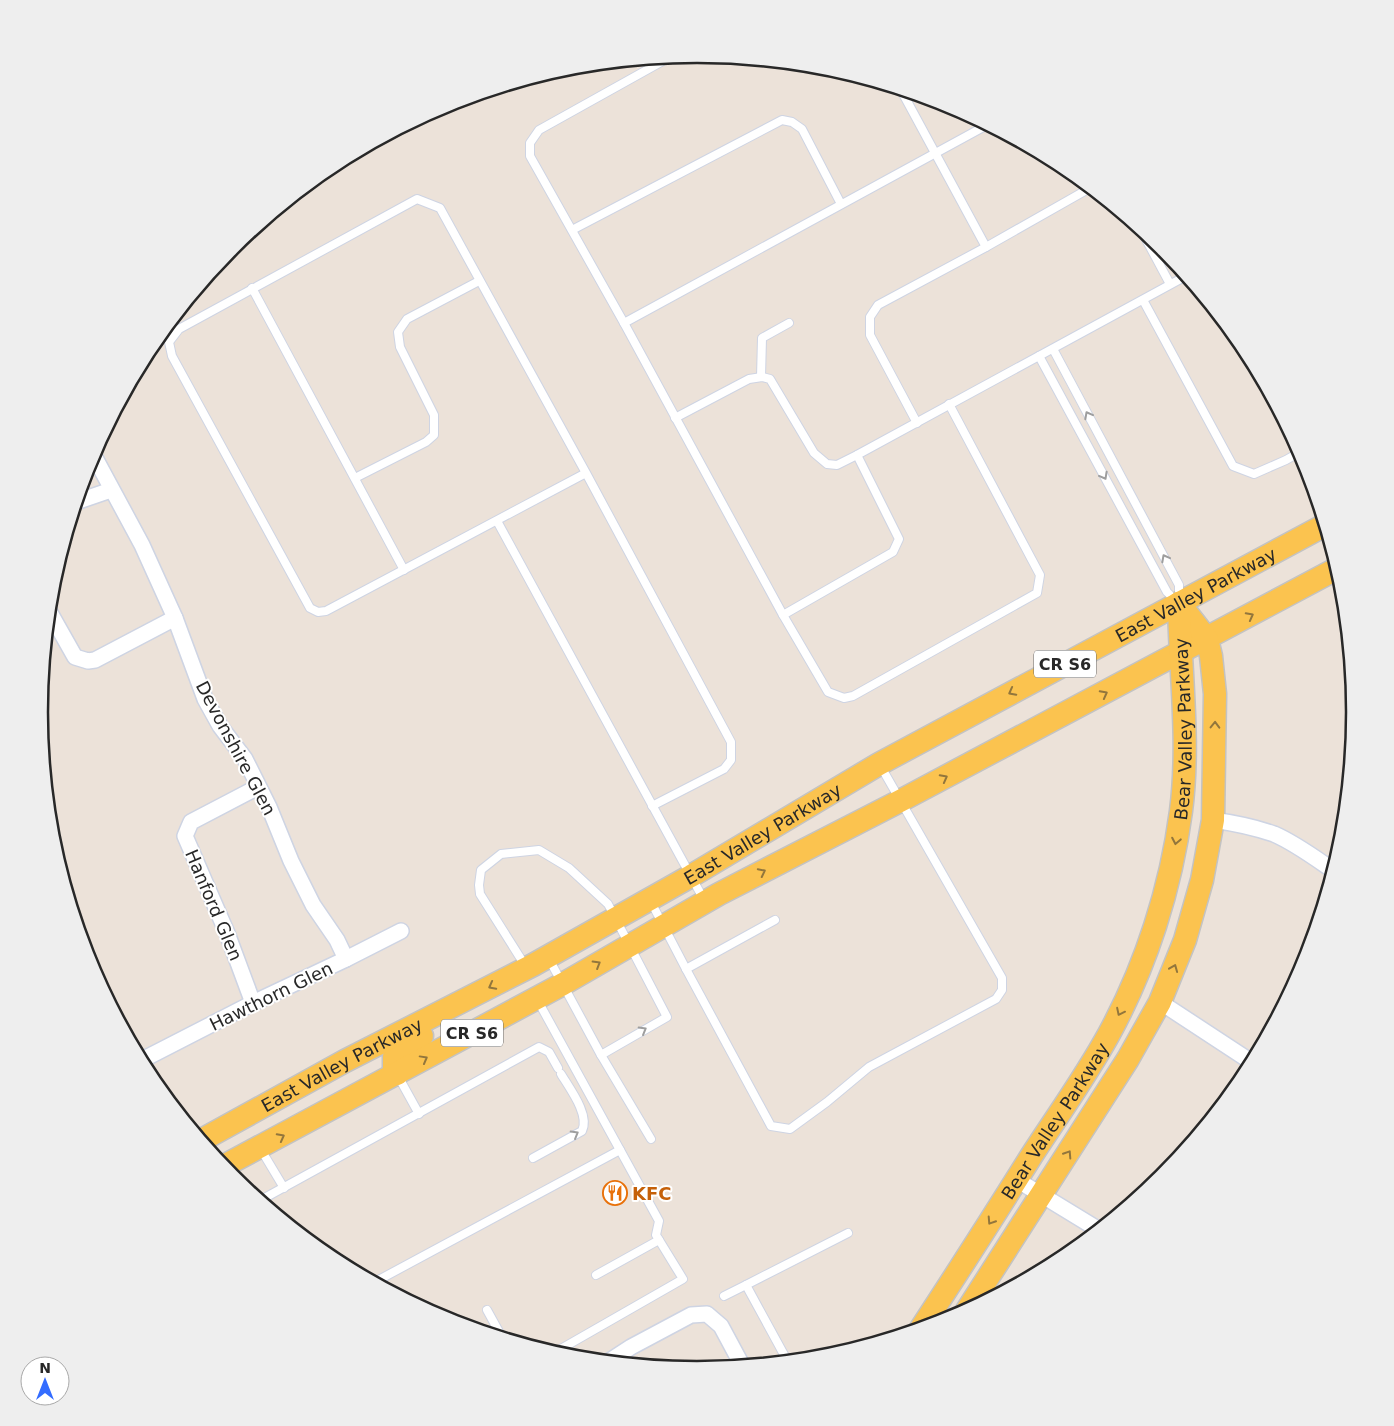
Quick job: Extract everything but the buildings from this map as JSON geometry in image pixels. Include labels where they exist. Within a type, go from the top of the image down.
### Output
[{"type":"main road","name":"East Valley Parkway","points":[[206,1137],[345,1061],[548,957],[650,900],[879,764],[1319,528]]},
{"type":"main road","name":"East Valley Parkway","points":[[230,1163],[537,998],[629,944],[706,902],[1331,572]]},
{"type":"main road","name":"Bear Valley Parkway","points":[[973,1301],[1128,1059],[1160,1002],[1185,940],[1202,880],[1213,820],[1215,694],[1211,656],[1207,639],[1179,604]]},
{"type":"main road","name":"Bear Valley Parkway","points":[[926,1320],[1109,1033],[1134,981],[1161,905],[1182,809],[1184,738],[1179,604]]},
{"type":"main road","points":[[397,1074],[394,1068],[394,1056],[399,1050],[442,1025],[454,1006]]},
{"type":"street","name":"Devonshire Glen","points":[[97,463],[142,545],[175,618],[205,699],[220,726],[244,759],[269,807],[291,861],[313,904],[337,940],[346,959]]},
{"type":"street","points":[[84,499],[111,490]]},
{"type":"street","points":[[54,620],[75,657],[88,661],[95,660],[175,618]]},
{"type":"street","name":"Hanford Glen","points":[[253,1003],[227,933],[185,836],[191,822],[258,787]]},
{"type":"street","points":[[1213,820],[1246,825],[1275,835],[1327,867]]},
{"type":"street","name":"Hawthorn Glen","points":[[147,1057],[401,930]]},
{"type":"street","points":[[1160,1002],[1246,1059]]},
{"type":"street","points":[[1017,1180],[1094,1227]]},
{"type":"street","points":[[615,1357],[691,1315],[707,1314],[721,1326],[740,1361]]},
{"type":"lane","points":[[656,65],[539,130],[530,143],[530,156],[828,692],[844,698],[853,696],[1037,593],[1040,575],[948,404]]},
{"type":"lane","points":[[905,98],[986,247]]},
{"type":"lane","points":[[572,230],[782,120],[792,122],[802,129],[842,204]]},
{"type":"lane","points":[[624,323],[981,128]]},
{"type":"lane","points":[[917,422],[870,335],[870,317],[878,305],[1083,192]]},
{"type":"lane","points":[[586,473],[326,611],[318,612],[310,608],[172,356],[169,342],[179,329],[417,199],[440,208],[479,282],[586,473],[731,742],[731,760],[724,769],[652,806]]},
{"type":"lane","points":[[1152,250],[1170,284]]},
{"type":"lane","points":[[675,418],[749,379],[761,377],[770,379],[814,453],[827,464],[837,465],[1180,279]]},
{"type":"lane","points":[[355,478],[426,442],[434,435],[434,415],[400,347],[398,332],[407,319],[479,282]]},
{"type":"lane","points":[[252,288],[404,570]]},
{"type":"lane","points":[[1142,300],[1232,466],[1254,474],[1293,456]]},
{"type":"lane","points":[[761,377],[762,338],[789,323]]},
{"type":"lane","points":[[1053,349],[1179,585],[1179,604]]},
{"type":"lane","points":[[1039,356],[1167,592],[1179,604]]},
{"type":"lane","points":[[1088,447],[1101,440]]},
{"type":"lane","points":[[783,614],[894,552],[899,539],[857,455]]},
{"type":"lane","points":[[1126,516],[1138,509]]},
{"type":"lane","points":[[497,521],[690,876],[706,902]]},
{"type":"lane","points":[[650,900],[771,1126],[790,1129],[827,1102],[869,1067],[996,999],[1002,990],[1002,978],[879,764]]},
{"type":"lane","points":[[526,968],[480,894],[479,885],[481,870],[501,854],[539,850],[569,868],[608,904],[667,1017],[601,1055]]},
{"type":"lane","points":[[686,969],[775,920]]},
{"type":"lane","points":[[548,957],[601,1055],[651,1139]]},
{"type":"lane","points":[[537,998],[659,1221],[656,1235],[683,1278],[562,1348]]},
{"type":"lane","points":[[266,1198],[539,1047],[549,1052],[584,1114],[586,1125],[582,1131],[533,1158]]},
{"type":"lane","points":[[397,1074],[419,1114]]},
{"type":"lane","points":[[260,1148],[284,1188]]},
{"type":"lane","points":[[380,1279],[620,1150]]},
{"type":"lane","points":[[724,1296],[848,1233]]},
{"type":"lane","points":[[596,1275],[659,1240]]},
{"type":"lane","points":[[746,1285],[785,1356]]},
{"type":"lane","points":[[487,1310],[499,1331]]},
{"type":"place","name":"KFC","points":[[615,1193]]}]
